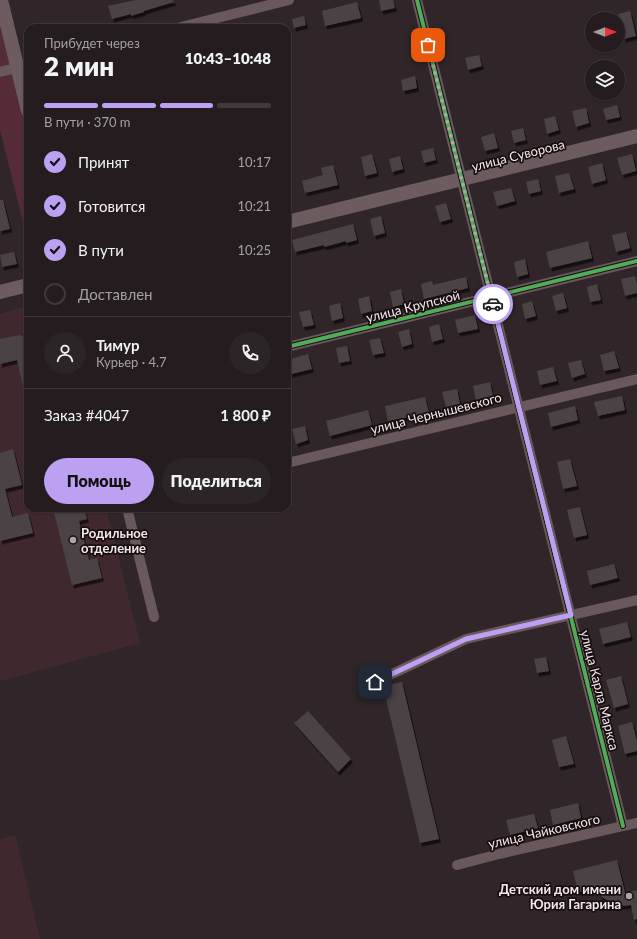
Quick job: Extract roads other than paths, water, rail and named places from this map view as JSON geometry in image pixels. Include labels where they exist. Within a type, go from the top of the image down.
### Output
[{"type":"street","points":[[0,72],[23,66],[1,0]]},
{"type":"street","points":[[193,24],[289,0]]},
{"type":"street","name":"улица Карла Маркса","points":[[417,0],[623,826]]},
{"type":"street","name":"улица Суворова","points":[[291,221],[637,136]]},
{"type":"street","name":"улица Крупской","points":[[291,346],[637,261]]},
{"type":"street","points":[[0,292],[24,286]]},
{"type":"street","name":"улица Чернышевского","points":[[291,462],[637,379]]},
{"type":"street","points":[[128,512],[154,617]]},
{"type":"street","points":[[375,682],[466,639],[637,600]]},
{"type":"street","name":"улица Чайковского","points":[[457,865],[637,823]]},
{"type":"place","name":"Родильное отделение","points":[[73,540]]},
{"type":"place","name":"Детский дом имени Юрия Гагарина","points":[[629,896]]}]
